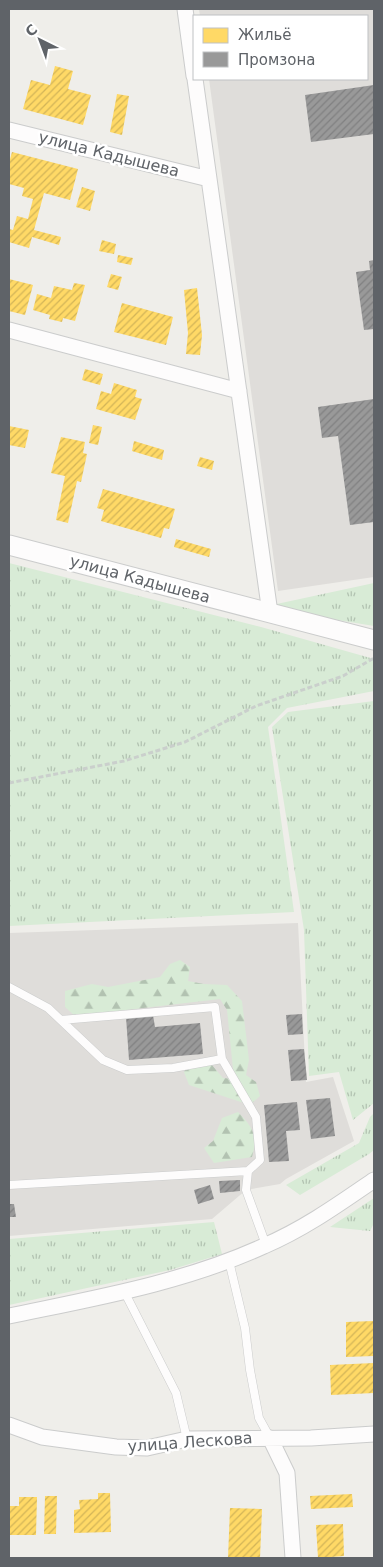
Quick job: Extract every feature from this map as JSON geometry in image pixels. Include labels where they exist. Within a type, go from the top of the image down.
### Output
[{"type":"street","points":[[185,9],[193,70]]},
{"type":"street","points":[[194,80],[270,613]]},
{"type":"street","name":"улица Кадышева","points":[[9,130],[209,179]]},
{"type":"street","points":[[9,330],[239,391]]},
{"type":"street","name":"улица Кадышева","points":[[9,545],[374,640]]},
{"type":"street","points":[[9,1316],[125,1293],[229,1261],[266,1246],[311,1222],[374,1180]]},
{"type":"street","name":"улица Лескова","points":[[9,1425],[42,1437],[147,1448],[187,1439],[310,1438],[374,1434]]},
{"type":"street","points":[[270,1438],[287,1473],[294,1558]]},
{"type":"lane","points":[[9,987],[48,1008],[103,1060],[128,1070],[173,1068],[222,1059]]},
{"type":"lane","points":[[9,1185],[248,1171],[260,1160],[256,1117],[222,1059],[216,1007],[61,1020]]},
{"type":"lane","points":[[248,1171],[246,1190],[266,1246]]},
{"type":"lane","points":[[229,1261],[245,1328],[250,1370],[259,1418],[270,1438]]},
{"type":"lane","points":[[125,1293],[176,1393],[187,1439]]},
{"type":"path","points":[[9,783],[124,761],[185,742],[256,706],[343,676],[374,658]]},
{"type":"shaded area","points":[[199,9],[374,9],[374,577],[278,591],[209,80],[368,80],[368,15],[200,15]]},
{"type":"shaded area","points":[[298,923],[306,1082],[333,1077],[354,1141],[280,1184],[246,1190],[212,1219],[9,1236],[9,933]]},
{"type":"green space","points":[[9,563],[261,627],[374,659],[374,691],[287,708],[268,727],[294,912],[9,926]]},
{"type":"green space","points":[[374,583],[374,626],[283,611],[272,605]]},
{"type":"green space","points":[[374,701],[374,1103],[353,1120],[339,1072],[309,1076],[304,930],[272,727],[288,712]]},
{"type":"green space","points":[[180,960],[190,967],[188,981],[227,985],[242,1001],[249,1060],[246,1075],[256,1082],[260,1096],[250,1105],[189,1085],[184,1072],[189,1062],[211,1064],[223,1078],[234,1079],[227,1010],[220,999],[75,1016],[65,1007],[65,991],[92,984],[108,987],[160,977],[170,964]]},
{"type":"green space","points":[[238,1112],[253,1132],[254,1150],[252,1157],[214,1163],[204,1148],[213,1141],[222,1118]]},
{"type":"green space","points":[[374,1113],[374,1150],[300,1195],[286,1185],[359,1143],[370,1117]]},
{"type":"green space","points":[[374,1198],[374,1223],[370,1231],[330,1227]]},
{"type":"green space","points":[[214,1222],[222,1254],[170,1270],[9,1305],[9,1239]]},
{"type":"building: Жильё","points":[[55,66],[73,71],[68,89],[91,95],[83,125],[23,109],[31,80],[50,85]]},
{"type":"building: Жильё","points":[[117,94],[129,96],[122,135],[110,132]]},
{"type":"building: Жильё","points":[[12,152],[78,169],[70,200],[44,193],[34,230],[61,237],[59,245],[32,237],[29,248],[9,242],[9,229],[13,230],[17,216],[28,219],[33,199],[22,196],[24,188],[9,184],[9,163]]},
{"type":"building: Жильё","points":[[82,187],[95,191],[90,211],[76,207]]},
{"type":"building: Жильё","points":[[102,240],[116,244],[114,254],[99,251]]},
{"type":"building: Жильё","points":[[118,255],[133,258],[131,265],[117,262]]},
{"type":"building: Жильё","points":[[111,274],[122,277],[118,290],[107,287]]},
{"type":"building: Жильё","points":[[9,279],[33,285],[25,315],[9,311]]},
{"type":"building: Жильё","points":[[74,283],[85,285],[75,321],[63,318],[62,322],[49,319],[50,315],[33,310],[37,294],[51,298],[54,286],[72,290]]},
{"type":"building: Жильё","points":[[197,288],[202,335],[200,355],[186,354],[188,333],[184,290]]},
{"type":"building: Жильё","points":[[122,303],[173,317],[166,345],[114,332]]},
{"type":"building: Жильё","points":[[85,369],[103,374],[100,385],[82,380]]},
{"type":"building: Жильё","points":[[114,383],[137,390],[135,397],[142,399],[135,420],[96,409],[101,391],[111,394]]},
{"type":"building: Жильё","points":[[93,425],[102,427],[98,445],[89,443]]},
{"type":"building: Жильё","points":[[9,426],[29,430],[25,448],[9,445]]},
{"type":"building: Жильё","points":[[61,437],[85,442],[83,453],[87,454],[81,482],[77,481],[68,523],[56,520],[65,476],[51,473]]},
{"type":"building: Жильё","points":[[134,441],[164,450],[162,460],[132,451]]},
{"type":"building: Жильё","points":[[200,457],[214,461],[212,470],[197,466]]},
{"type":"building: Жильё","points":[[103,489],[175,509],[169,529],[164,528],[161,538],[101,521],[104,510],[97,508]]},
{"type":"building: Жильё","points":[[176,539],[211,549],[209,557],[174,547]]},
{"type":"building: Жильё","points":[[374,1321],[374,1356],[346,1357],[346,1322]]},
{"type":"building: Жильё","points":[[374,1363],[374,1393],[331,1395],[330,1365]]},
{"type":"building: Жильё","points":[[98,1493],[110,1493],[111,1532],[74,1533],[74,1510],[80,1509],[79,1500],[98,1499]]},
{"type":"building: Жильё","points":[[352,1494],[353,1507],[311,1509],[310,1496]]},
{"type":"building: Жильё","points":[[45,1496],[57,1496],[56,1534],[44,1534]]},
{"type":"building: Жильё","points":[[19,1497],[37,1497],[36,1535],[9,1535],[10,1506],[19,1506]]},
{"type":"building: Жильё","points":[[230,1508],[262,1509],[260,1558],[228,1558]]},
{"type":"building: Жильё","points":[[343,1524],[344,1556],[318,1558],[316,1525]]},
{"type":"building: Промзона","points":[[374,85],[374,134],[311,142],[305,95]]},
{"type":"building: Промзона","points":[[374,260],[374,329],[364,330],[356,272],[370,270],[369,261]]},
{"type":"building: Промзона","points":[[374,399],[374,522],[350,525],[338,436],[322,438],[318,407]]},
{"type":"building: Промзона","points":[[302,1014],[303,1034],[288,1035],[286,1015]]},
{"type":"building: Промзона","points":[[153,1015],[155,1027],[200,1023],[203,1054],[129,1060],[126,1017]]},
{"type":"building: Промзона","points":[[304,1049],[307,1080],[291,1081],[288,1050]]},
{"type":"building: Промзона","points":[[330,1098],[335,1136],[311,1139],[306,1100]]},
{"type":"building: Промзона","points":[[297,1102],[300,1130],[286,1131],[289,1161],[269,1162],[264,1105]]},
{"type":"building: Промзона","points":[[240,1180],[240,1191],[220,1193],[219,1181]]},
{"type":"building: Промзона","points":[[210,1185],[214,1199],[198,1204],[194,1190]]},
{"type":"building: Промзона","points":[[9,1204],[14,1204],[16,1217],[9,1217]]}]
